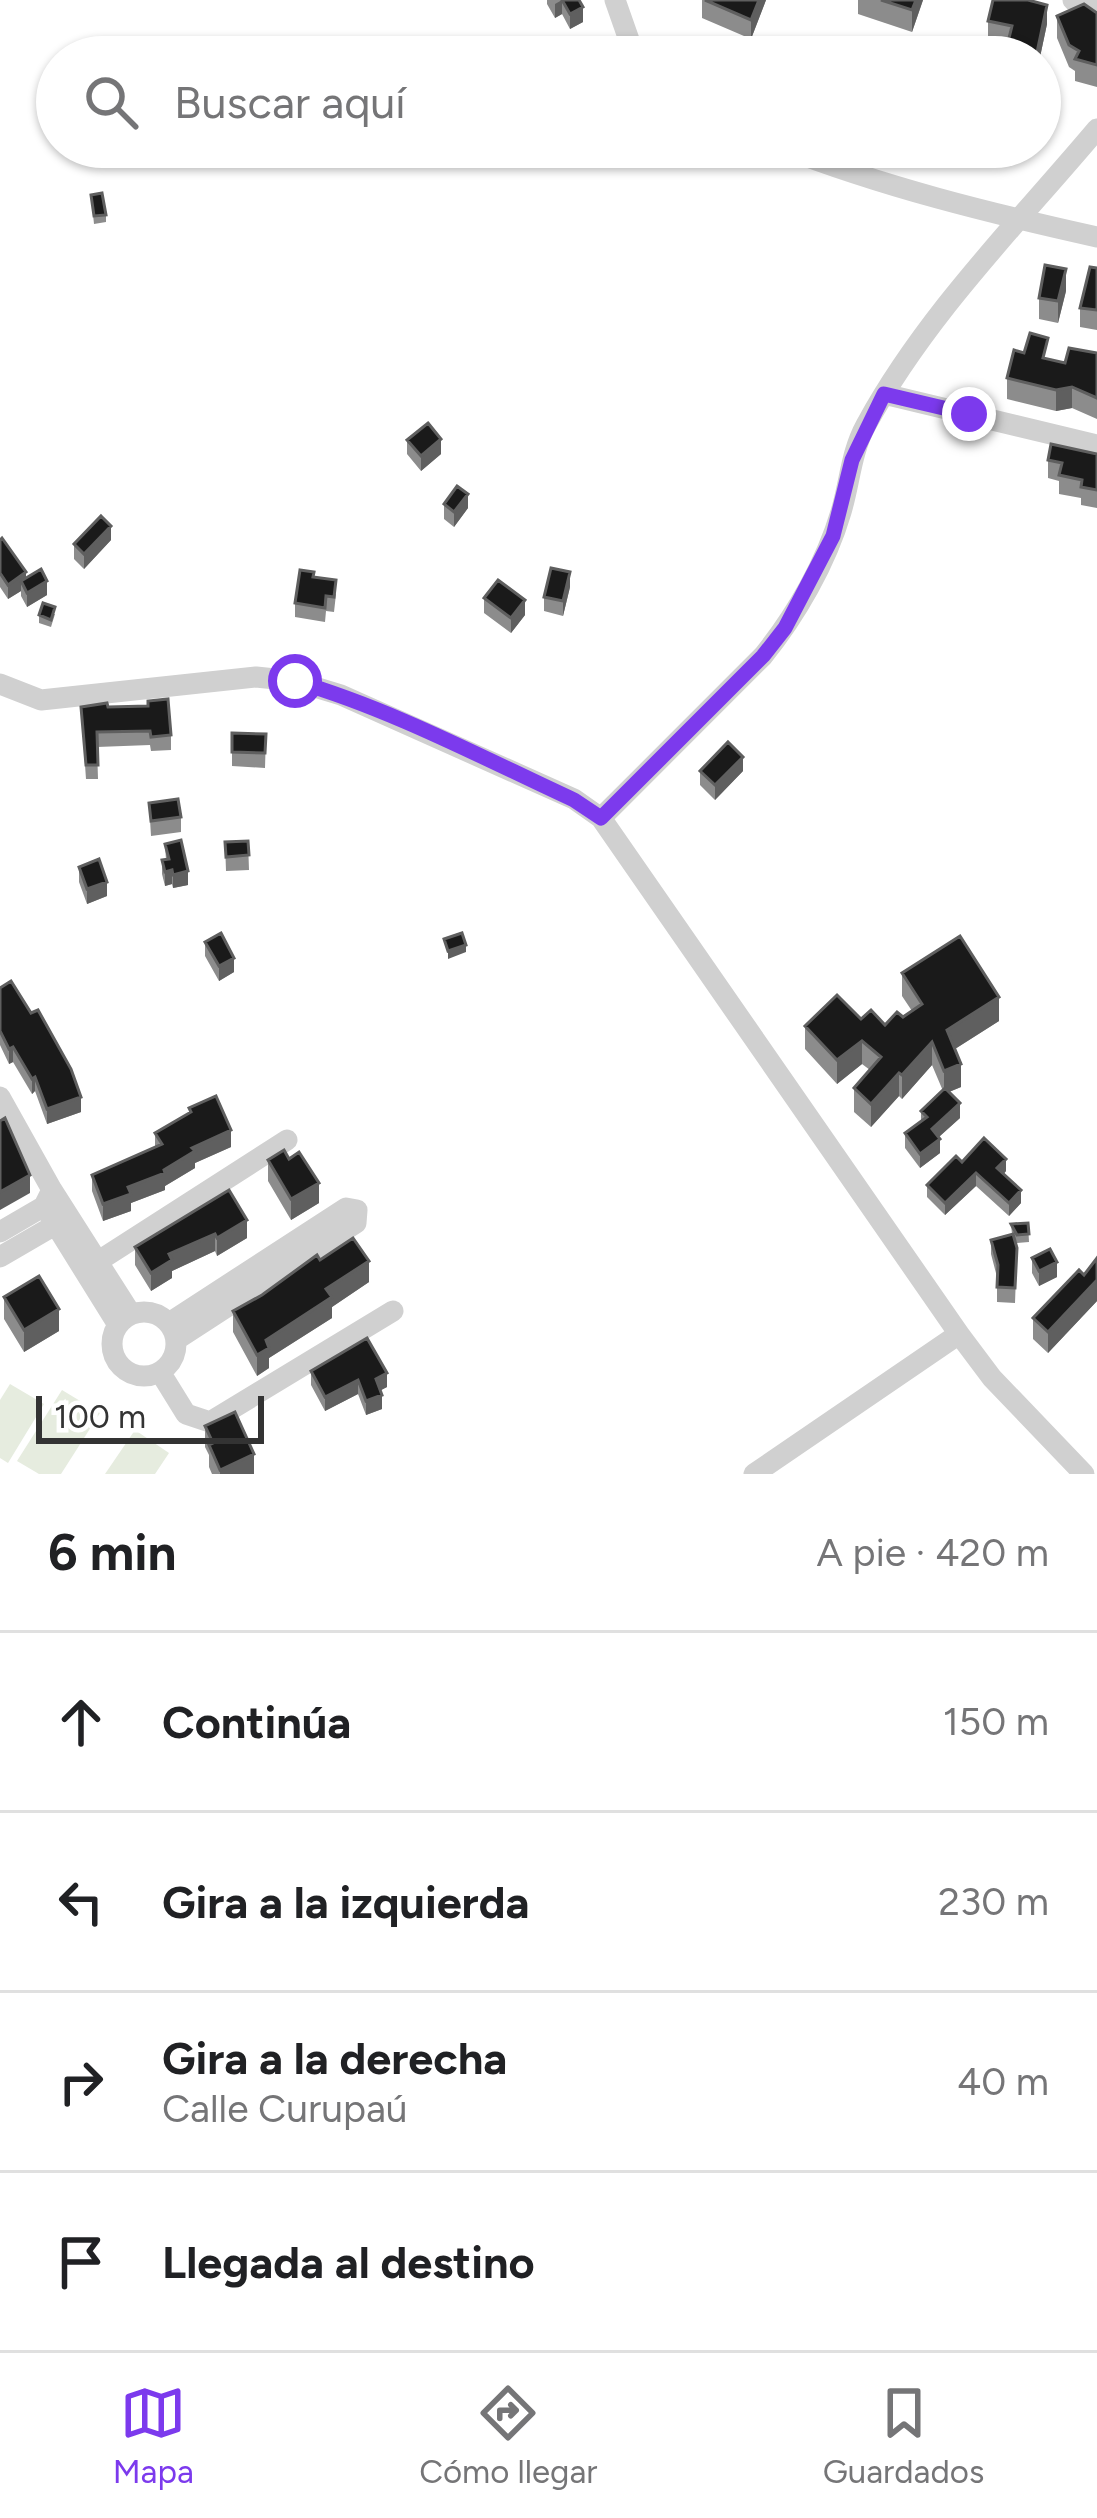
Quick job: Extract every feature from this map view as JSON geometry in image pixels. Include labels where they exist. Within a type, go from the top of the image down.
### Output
[{"type":"street","points":[[614,0],[627,36]]},
{"type":"street","points":[[1073,0],[1097,6]]},
{"type":"street","points":[[601,818],[763,656],[785,628],[833,536],[852,460],[884,394],[918,343],[1097,129]]},
{"type":"street","points":[[834,168],[1097,237]]},
{"type":"street","points":[[884,394],[1097,445]]},
{"type":"street","points":[[0,684],[41,700],[256,677],[295,681],[340,694],[574,800],[601,818],[959,1334],[992,1378],[1084,1474]]},
{"type":"street","points":[[0,1097],[56,1207],[125,1320]]},
{"type":"street","points":[[98,1262],[287,1140]]},
{"type":"street","points":[[0,1232],[56,1207]]},
{"type":"street","points":[[0,1257],[56,1207]]},
{"type":"street","points":[[56,1207],[98,1262],[125,1320],[112,1348],[124,1370],[148,1376],[170,1364],[173,1332],[346,1208],[357,1210],[356,1223],[173,1332]]},
{"type":"street","points":[[160,1372],[186,1414],[210,1422],[393,1311]]},
{"type":"street","points":[[125,1320],[152,1313],[173,1332]]},
{"type":"street","points":[[754,1474],[959,1334]]},
{"type":"shaded area","points":[[10,1384],[44,1404],[8,1463],[0,1458],[0,1400]]},
{"type":"shaded area","points":[[62,1390],[100,1413],[61,1474],[39,1474],[17,1461]]},
{"type":"shaded area","points":[[135,1430],[169,1453],[155,1474],[105,1474]]},
{"type":"building","points":[[562,0],[579,0],[583,7],[570,14]]},
{"type":"building","points":[[705,0],[759,0],[751,20]]},
{"type":"building","points":[[881,0],[916,0],[912,10]]},
{"type":"building","points":[[993,0],[1047,5],[1040,36],[1010,36],[1012,26],[988,21]]},
{"type":"building","points":[[1084,4],[1097,13],[1097,65],[1075,59],[1079,51],[1069,45],[1057,16]]},
{"type":"building","points":[[102,193],[106,215],[94,216],[91,195]]},
{"type":"building","points":[[1045,265],[1066,269],[1058,301],[1039,298]]},
{"type":"building","points":[[1090,267],[1097,268],[1097,310],[1080,308]]},
{"type":"building","points":[[1030,333],[1048,338],[1043,358],[1065,363],[1069,348],[1097,353],[1097,398],[1072,387],[1056,390],[1007,378],[1014,350],[1024,353]]},
{"type":"building","points":[[428,423],[441,439],[421,456],[407,440]]},
{"type":"building","points":[[1051,444],[1097,454],[1097,490],[1081,487],[1082,480],[1059,475],[1062,463],[1048,460]]},
{"type":"building","points":[[457,486],[468,494],[454,512],[444,504]]},
{"type":"building","points":[[101,516],[111,526],[84,554],[74,544]]},
{"type":"building","points":[[2,538],[26,572],[8,585],[0,573]]},
{"type":"building","points":[[551,568],[570,572],[563,601],[544,597]]},
{"type":"building","points":[[41,569],[47,581],[27,593],[21,581]]},
{"type":"building","points":[[300,570],[336,580],[334,597],[326,596],[325,608],[295,603]]},
{"type":"building","points":[[498,580],[525,600],[511,618],[484,598]]},
{"type":"building","points":[[43,603],[55,607],[51,620],[39,615]]},
{"type":"building","points":[[168,699],[171,735],[97,732],[98,765],[86,765],[81,707],[107,703],[108,707],[148,706],[148,701]]},
{"type":"building","points":[[232,733],[266,734],[265,753],[232,752]]},
{"type":"building","points":[[728,742],[743,757],[715,785],[700,771]]},
{"type":"building","points":[[178,799],[181,817],[151,821],[149,803]]},
{"type":"building","points":[[181,840],[188,871],[173,875],[172,870],[165,872],[162,860],[169,859],[165,844]]},
{"type":"building","points":[[248,841],[249,855],[226,857],[225,842]]},
{"type":"building","points":[[99,859],[107,882],[87,889],[79,867]]},
{"type":"building","points":[[221,933],[234,958],[219,966],[205,942]]},
{"type":"building","points":[[462,933],[466,945],[448,951],[444,939]]},
{"type":"building","points":[[960,936],[999,997],[947,1030],[961,1064],[944,1071],[932,1042],[871,1104],[854,1088],[881,1057],[862,1041],[837,1060],[805,1026],[837,995],[861,1019],[871,1010],[885,1025],[897,1012],[903,1017],[922,1004],[902,973]]},
{"type":"building","points":[[11,981],[31,1013],[38,1010],[81,1097],[47,1109],[35,1077],[32,1079],[13,1047],[9,1049],[0,1031],[0,988]]},
{"type":"building","points":[[945,1088],[960,1103],[932,1129],[940,1139],[920,1154],[905,1133],[927,1117],[921,1111]]},
{"type":"building","points":[[216,1096],[231,1130],[192,1148],[195,1151],[165,1173],[128,1187],[131,1194],[103,1204],[92,1175],[162,1144],[155,1133],[191,1112],[189,1108]]},
{"type":"building","points":[[5,1118],[30,1175],[0,1192],[0,1121]]},
{"type":"building","points":[[984,1138],[1006,1159],[997,1168],[1021,1190],[1009,1203],[976,1173],[945,1203],[927,1185],[956,1156],[962,1162]]},
{"type":"building","points":[[284,1150],[289,1159],[299,1152],[319,1183],[291,1199],[268,1160]]},
{"type":"building","points":[[229,1190],[247,1220],[217,1238],[215,1234],[169,1254],[172,1260],[151,1273],[135,1247]]},
{"type":"building","points":[[1028,1223],[1029,1234],[1017,1235],[1011,1224]]},
{"type":"building","points":[[1013,1234],[1015,1288],[997,1287],[998,1265],[991,1240]]},
{"type":"building","points":[[353,1238],[369,1261],[326,1289],[332,1297],[266,1340],[269,1348],[257,1355],[233,1311],[317,1255],[320,1260]]},
{"type":"building","points":[[1050,1249],[1057,1262],[1039,1271],[1032,1258]]},
{"type":"building","points":[[1097,1258],[1097,1280],[1048,1332],[1033,1318]]},
{"type":"building","points":[[39,1276],[59,1309],[24,1330],[4,1297]]},
{"type":"building","points":[[367,1338],[387,1373],[376,1379],[382,1395],[366,1401],[358,1380],[325,1397],[311,1371]]},
{"type":"building","points":[[235,1412],[254,1454],[220,1470],[205,1426]]},
{"type":"route","points":[[295,681],[340,694],[574,800],[601,818],[763,656],[785,628],[833,536],[862,431],[884,394],[969,414]]}]
